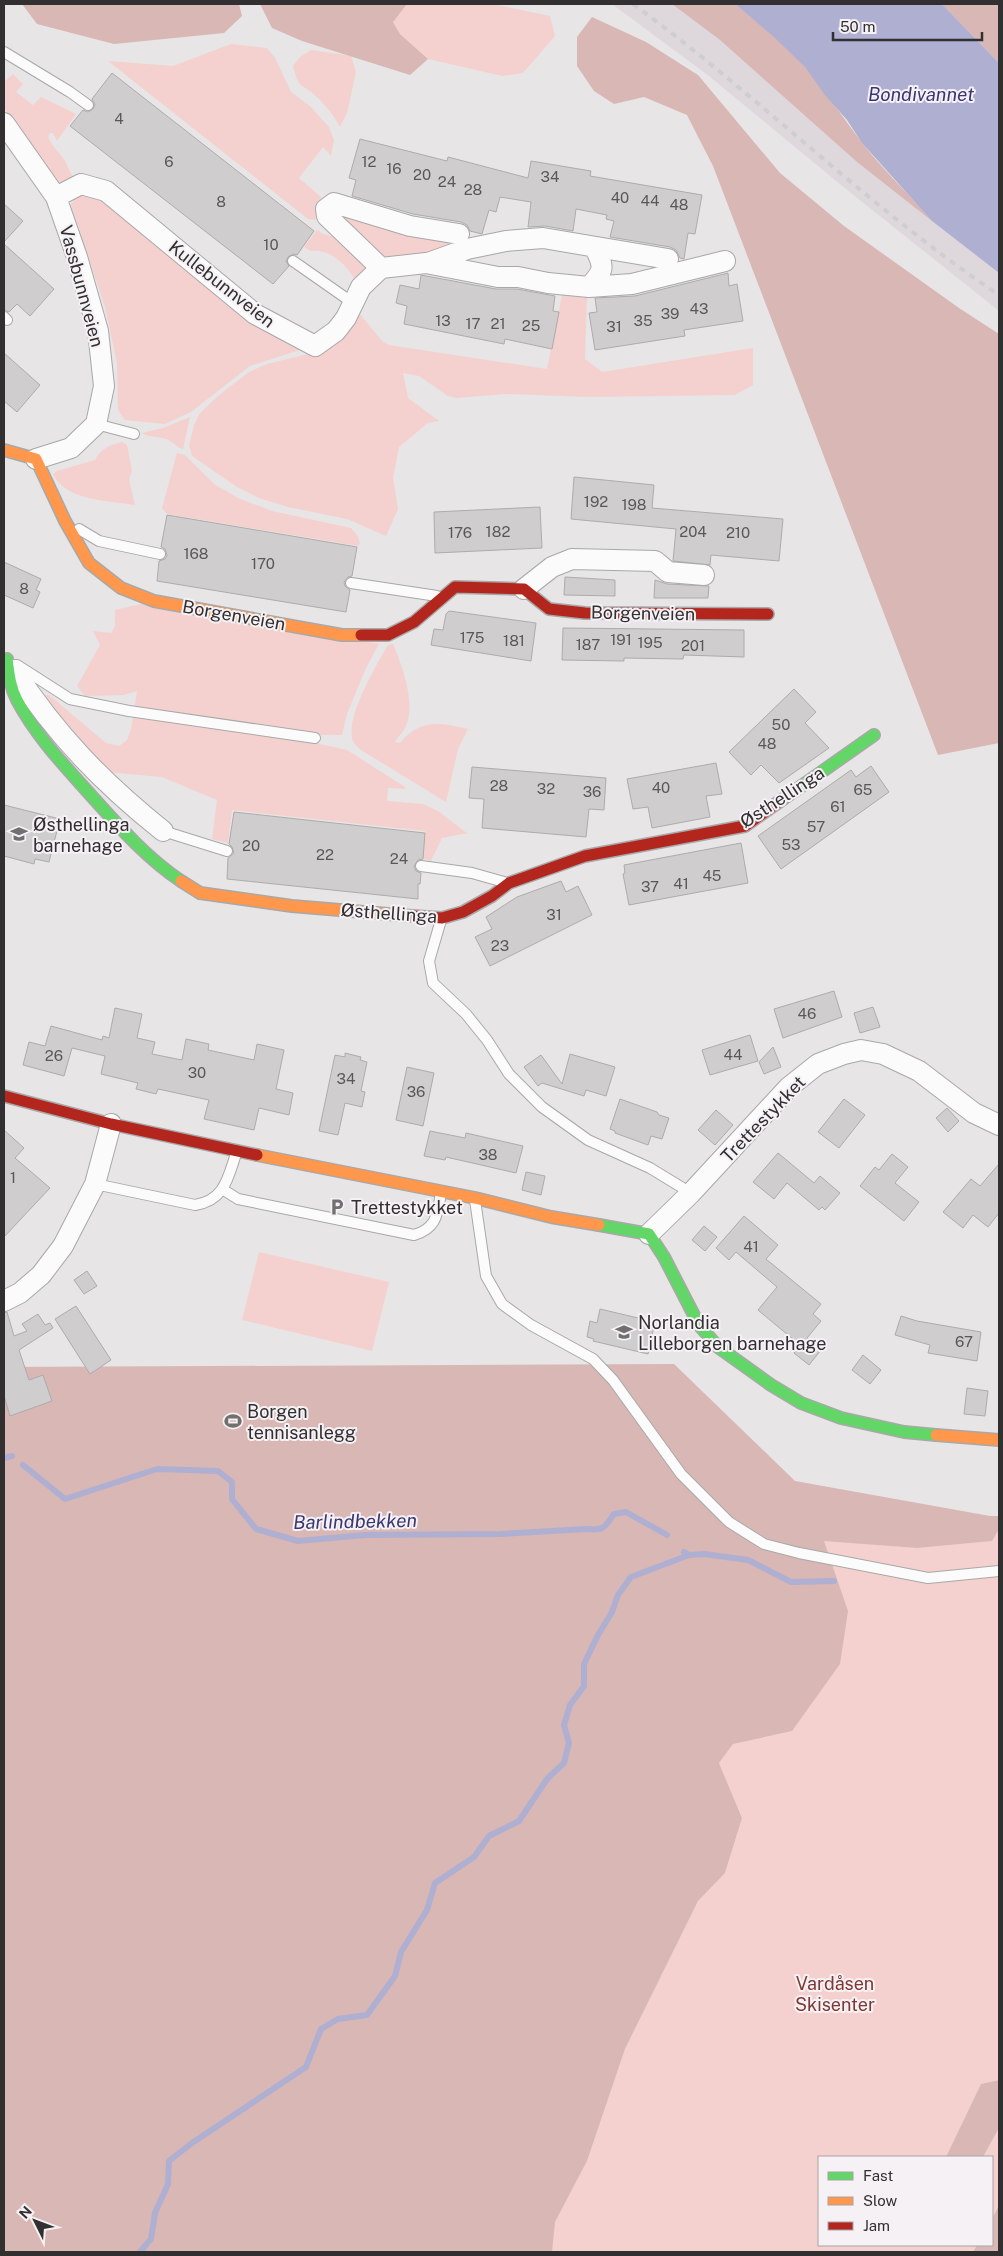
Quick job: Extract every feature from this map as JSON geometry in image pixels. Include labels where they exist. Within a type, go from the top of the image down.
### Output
[{"type":"street","name":"Vassbunnveien","points":[[4,123],[56,197],[77,257],[98,331],[104,386],[96,424]]},
{"type":"street","name":"Kullebunnveien","points":[[56,197],[82,184],[106,191],[255,314],[315,346],[336,331],[361,287],[381,268]]},
{"type":"street","points":[[459,234],[410,226],[334,203],[326,209],[327,216],[334,224],[381,268],[426,263],[467,249],[506,240],[543,238],[668,260]]},
{"type":"street","points":[[589,287],[600,274],[603,263],[595,248]]},
{"type":"street","points":[[426,263],[498,276],[589,287],[632,284],[725,261]]},
{"type":"street","points":[[4,450],[36,459],[71,448],[96,424]]},
{"type":"street","name":"Borgenveien","points":[[36,459],[65,521],[89,563],[120,588],[154,601],[342,635],[388,636],[414,622],[455,587],[524,590],[550,608],[585,613],[768,614]]},
{"type":"street","points":[[524,590],[552,567],[572,558],[655,560],[668,572],[704,575]]},
{"type":"street","points":[[5,661],[32,699],[79,757],[123,800],[163,831]]},
{"type":"street","name":"Østhellinga","points":[[5,661],[16,700],[46,745],[114,821],[159,866],[200,893],[292,906],[442,918],[464,912],[492,896],[509,883],[584,856],[745,826],[874,735]]},
{"type":"street","name":"Trettestykket","points":[[649,1234],[691,1193],[789,1088],[818,1064],[844,1054],[861,1050],[883,1054],[919,1072],[974,1112],[999,1125]]},
{"type":"street","points":[[4,1096],[111,1124],[475,1198],[551,1217],[649,1234],[664,1257],[700,1325],[718,1347],[778,1390],[801,1403],[841,1418],[904,1432],[999,1440]]},
{"type":"street","points":[[4,1301],[20,1293],[41,1275],[63,1246],[95,1184],[111,1124]]},
{"type":"lane","points":[[4,52],[88,105]]},
{"type":"lane","points":[[293,261],[353,304]]},
{"type":"lane","points":[[96,424],[134,434]]},
{"type":"lane","points":[[65,521],[99,541],[160,554]]},
{"type":"lane","points":[[351,583],[441,597]]},
{"type":"lane","points":[[5,661],[70,699],[129,711],[315,738]]},
{"type":"lane","points":[[163,831],[227,851]]},
{"type":"lane","points":[[421,866],[472,873],[509,883]]},
{"type":"lane","points":[[442,918],[429,961],[433,983],[466,1014],[487,1040],[509,1074],[542,1107],[588,1140],[650,1168],[691,1193]]},
{"type":"lane","points":[[95,1184],[195,1204],[208,1203],[222,1189],[237,1150]]},
{"type":"lane","points":[[222,1189],[238,1199],[414,1235],[424,1232],[435,1222],[441,1192]]},
{"type":"lane","points":[[475,1198],[486,1276],[502,1304],[531,1325],[593,1359],[613,1380],[680,1474],[729,1522],[764,1544],[799,1553],[928,1578],[999,1571]]},
{"type":"shaded area","points":[[22,4],[239,4],[242,16],[224,33],[114,44],[37,24]]},
{"type":"shaded area","points":[[260,4],[407,4],[393,22],[400,34],[428,59],[410,75],[302,41],[272,28]]},
{"type":"shaded area","points":[[612,4],[672,4],[720,40],[857,162],[999,273],[999,311],[841,185],[709,76]]},
{"type":"shaded area","points":[[672,4],[735,4],[763,27],[806,68],[871,154],[932,221],[857,162],[720,40]]},
{"type":"shaded area","points":[[942,4],[999,4],[999,63]]},
{"type":"shaded area","points":[[592,17],[646,42],[698,75],[780,173],[844,226],[959,308],[999,334],[999,743],[938,755],[713,166],[687,115],[644,97],[614,104],[594,91],[577,66],[577,37]]},
{"type":"shaded area","points":[[674,1364],[795,1481],[990,1516],[999,1516],[999,1529],[992,1541],[917,1548],[824,1541],[848,1611],[840,1664],[792,1731],[733,1744],[719,1763],[742,1818],[725,1873],[698,1901],[625,2049],[587,2161],[555,2222],[552,2252],[4,2252],[4,1367]]},
{"type":"shaded area","points":[[999,2080],[999,2128],[984,2156],[946,2156],[981,2084]]},
{"type":"shaded area","points":[[999,2205],[999,2252],[973,2252],[976,2246],[993,2246],[993,2217]]},
{"type":"green space","points":[[407,4],[493,4],[550,16],[555,36],[523,73],[502,76],[428,59],[400,34],[393,21]]},
{"type":"green space","points":[[231,44],[267,48],[275,58],[291,92],[310,106],[329,127],[334,140],[331,156],[323,147],[299,178],[321,197],[319,211],[315,220],[308,219],[108,61],[173,66]]},
{"type":"green space","points":[[311,50],[351,56],[356,72],[347,113],[340,127],[321,101],[302,86],[295,74],[293,66],[300,57]]},
{"type":"green space","points":[[13,74],[23,84],[16,92],[33,105],[41,97],[76,114],[57,141],[53,133],[50,133],[48,137],[73,177],[70,182],[57,184],[4,108],[4,82]]},
{"type":"green space","points":[[78,193],[98,195],[303,349],[250,366],[191,412],[165,424],[125,420],[118,410],[117,363],[105,307],[71,205]]},
{"type":"green space","points":[[335,214],[457,239],[461,245],[388,263]]},
{"type":"green space","points":[[317,230],[323,234],[343,239],[369,270],[356,281],[348,269],[332,255],[311,251],[304,247]]},
{"type":"green space","points":[[563,290],[587,295],[585,359],[602,372],[753,348],[753,385],[735,395],[588,397],[505,394],[457,398],[448,396],[419,376],[403,373],[408,398],[439,421],[428,423],[399,447],[393,478],[398,509],[386,536],[347,519],[288,507],[259,498],[237,487],[192,456],[189,445],[194,425],[200,413],[218,396],[249,372],[267,364],[320,351],[359,313],[382,341],[389,345],[547,369]]},
{"type":"green space","points":[[190,417],[183,449],[163,438],[148,436],[142,433],[163,428]]},
{"type":"green space","points":[[122,442],[127,445],[132,471],[129,480],[135,505],[78,495],[59,483],[53,474],[57,471],[95,460],[106,448]]},
{"type":"green space","points":[[177,453],[185,455],[214,484],[238,498],[272,511],[351,528],[357,535],[360,543],[358,546],[167,514],[162,508]]},
{"type":"green space","points":[[141,604],[379,644],[366,668],[347,714],[342,735],[316,735],[315,743],[347,750],[405,787],[405,789],[388,788],[387,801],[423,804],[438,811],[468,834],[442,838],[431,861],[422,858],[425,831],[232,810],[228,843],[212,839],[217,800],[162,777],[105,772],[43,697],[49,695],[106,743],[119,746],[127,740],[131,729],[137,691],[124,695],[85,696],[77,686],[100,645],[93,631],[111,633],[115,626],[115,610]]},
{"type":"green space","points":[[393,644],[404,673],[409,695],[409,717],[404,730],[395,742],[400,743],[407,735],[422,726],[430,724],[468,729],[458,749],[446,802],[361,750],[353,741],[351,731],[357,706],[388,645]]},
{"type":"green space","points":[[259,1252],[389,1282],[372,1351],[242,1320]]},
{"type":"green space","name":"Vardåsen Skisenter","points":[[999,1529],[999,2080],[981,2084],[946,2156],[818,2156],[818,2246],[976,2246],[973,2252],[548,2252],[555,2222],[587,2161],[625,2049],[698,1901],[725,1873],[742,1818],[719,1763],[733,1744],[792,1730],[848,1611],[823,1540],[917,1548],[992,1541]]},
{"type":"green space","points":[[999,2128],[999,2205],[993,2217],[993,2156],[984,2156]]},
{"type":"water","name":"Bondivannet","points":[[735,4],[942,4],[999,63],[999,273],[932,221],[862,143],[847,120],[825,95],[805,67],[774,37]]},
{"type":"building","points":[[112,73],[314,231],[297,255],[293,254],[288,257],[286,261],[289,266],[273,284],[70,126],[83,110],[88,112],[93,109],[95,105],[92,99]]},
{"type":"building","points":[[360,139],[447,161],[448,157],[528,178],[531,161],[591,171],[590,176],[702,195],[695,234],[688,233],[684,259],[680,258],[676,250],[670,247],[610,237],[614,221],[606,219],[607,215],[576,209],[573,231],[545,226],[528,227],[531,202],[500,197],[496,212],[489,210],[482,234],[470,231],[467,225],[461,222],[413,214],[352,196],[356,180],[349,178]]},
{"type":"building","points":[[4,204],[23,221],[4,242]]},
{"type":"building","points":[[4,244],[54,289],[30,316],[17,304],[9,312],[4,310]]},
{"type":"building","points":[[728,273],[729,286],[737,284],[743,321],[684,330],[685,336],[595,350],[589,313],[597,312],[595,298],[635,296]]},
{"type":"building","points":[[421,275],[496,289],[517,289],[555,296],[553,311],[559,312],[552,349],[505,339],[504,344],[404,324],[407,306],[396,303],[400,285],[419,289]]},
{"type":"building","points":[[4,353],[40,385],[17,412],[4,401]]},
{"type":"building","points":[[574,477],[654,485],[652,508],[783,519],[779,561],[711,555],[710,565],[673,561],[676,529],[571,519]]},
{"type":"building","points":[[540,507],[542,548],[435,553],[434,512]]},
{"type":"building","points":[[167,515],[357,547],[352,576],[348,577],[344,582],[345,586],[350,590],[346,612],[157,581],[159,561],[165,559],[167,555],[165,549],[161,547]]},
{"type":"building","points":[[4,562],[41,579],[36,590],[40,592],[33,608],[4,595]]},
{"type":"building","points":[[565,577],[615,580],[615,596],[564,595]]},
{"type":"building","points":[[655,580],[667,584],[709,586],[708,598],[654,598]]},
{"type":"building","points":[[449,611],[536,623],[531,661],[431,645],[434,629],[443,630],[446,614]]},
{"type":"building","points":[[563,628],[744,630],[744,657],[684,655],[683,659],[624,658],[624,661],[562,660]]},
{"type":"building","points":[[794,689],[816,712],[805,723],[829,748],[779,783],[761,765],[751,775],[729,752]]},
{"type":"building","points":[[716,763],[722,794],[706,796],[710,817],[652,828],[648,807],[633,809],[627,779]]},
{"type":"building","points":[[871,766],[889,792],[781,869],[758,836],[851,770],[856,777]]},
{"type":"building","points":[[472,767],[606,778],[604,810],[589,809],[586,837],[482,828],[484,799],[469,798]]},
{"type":"building","points":[[4,805],[60,819],[49,862],[35,859],[34,864],[4,856]]},
{"type":"building","points":[[234,812],[425,833],[423,859],[418,860],[414,866],[416,871],[421,873],[420,884],[418,884],[418,899],[227,879],[228,858],[234,853],[229,844]]},
{"type":"building","points":[[741,843],[748,883],[629,905],[623,874],[625,873],[624,865]]},
{"type":"building","points":[[561,881],[566,892],[578,886],[592,915],[490,966],[475,937],[492,929],[486,917],[517,897]]},
{"type":"building","points":[[834,991],[842,1017],[783,1038],[774,1009]]},
{"type":"building","points":[[873,1007],[880,1027],[860,1033],[854,1013]]},
{"type":"building","points":[[115,1008],[142,1014],[137,1038],[155,1042],[152,1054],[182,1060],[186,1039],[209,1044],[208,1050],[254,1060],[257,1044],[284,1050],[276,1089],[293,1093],[289,1115],[259,1108],[254,1130],[204,1119],[209,1100],[158,1089],[156,1094],[136,1089],[138,1083],[101,1074],[105,1056],[72,1048],[64,1076],[23,1065],[29,1042],[45,1046],[51,1026],[102,1040],[103,1036],[109,1038]]},
{"type":"building","points":[[750,1035],[758,1061],[710,1075],[702,1050]]},
{"type":"building","points":[[773,1047],[781,1067],[764,1074],[759,1062]]},
{"type":"building","points":[[345,1053],[361,1057],[360,1060],[367,1062],[361,1091],[365,1092],[362,1107],[345,1103],[338,1135],[319,1131],[335,1055],[345,1057]]},
{"type":"building","points":[[570,1054],[615,1067],[606,1096],[586,1090],[584,1096],[542,1083],[538,1086],[524,1067],[541,1055],[562,1084]]},
{"type":"building","points":[[407,1067],[434,1073],[423,1126],[396,1120]]},
{"type":"building","points":[[620,1099],[669,1118],[662,1139],[651,1136],[648,1145],[615,1133],[615,1131],[610,1129]]},
{"type":"building","points":[[844,1099],[865,1115],[839,1148],[818,1132]]},
{"type":"building","points":[[947,1108],[959,1121],[948,1132],[936,1118]]},
{"type":"building","points":[[716,1110],[733,1125],[715,1145],[698,1130]]},
{"type":"building","points":[[4,1130],[24,1148],[15,1158],[50,1188],[4,1237]]},
{"type":"building","points":[[430,1131],[465,1138],[466,1133],[523,1146],[516,1173],[446,1157],[445,1160],[424,1156]]},
{"type":"building","points":[[778,1153],[814,1183],[820,1176],[840,1193],[825,1210],[822,1207],[819,1210],[787,1183],[774,1199],[753,1182]]},
{"type":"building","points":[[892,1154],[908,1167],[895,1183],[919,1202],[904,1221],[860,1186],[875,1167],[879,1170]]},
{"type":"building","points":[[999,1164],[999,1213],[988,1227],[973,1215],[963,1228],[943,1212],[971,1179],[980,1186]]},
{"type":"building","points":[[526,1172],[545,1176],[541,1195],[522,1190]]},
{"type":"building","points":[[744,1216],[778,1245],[766,1259],[821,1304],[813,1314],[821,1321],[807,1338],[821,1350],[809,1365],[794,1353],[800,1345],[758,1310],[777,1287],[736,1252],[729,1260],[716,1248]]},
{"type":"building","points":[[704,1226],[717,1237],[705,1251],[692,1240]]},
{"type":"building","points":[[87,1271],[97,1286],[84,1294],[74,1280]]},
{"type":"building","points":[[76,1306],[111,1360],[90,1374],[55,1319]]},
{"type":"building","points":[[600,1309],[655,1322],[648,1354],[593,1341],[594,1339],[587,1337],[590,1321],[597,1323]]},
{"type":"building","points":[[7,1312],[14,1336],[27,1331],[22,1324],[38,1314],[45,1325],[50,1323],[53,1328],[19,1350],[29,1380],[43,1375],[52,1401],[10,1416],[4,1396],[4,1313]]},
{"type":"building","points":[[901,1316],[917,1321],[981,1332],[977,1361],[928,1353],[930,1345],[895,1335]]},
{"type":"building","points":[[863,1355],[881,1370],[870,1384],[852,1370]]},
{"type":"building","points":[[967,1388],[988,1391],[985,1416],[964,1414]]},
{"type":"waterway","name":"Barlindbekken","points":[[4,1458],[12,1456]]},
{"type":"waterway","name":"Barlindbekken","points":[[23,1465],[65,1499],[157,1469],[218,1471],[232,1482],[232,1499],[256,1529],[298,1541],[365,1535],[501,1534],[601,1529],[614,1514],[626,1512],[667,1535]]},
{"type":"waterway","name":"Barlindbekken","points":[[684,1552],[689,1555],[704,1554],[748,1560],[791,1582],[834,1581]]},
{"type":"waterway","points":[[140,2252],[151,2239],[155,2213],[168,2184],[169,2161],[192,2143],[306,2067],[321,2029],[338,2019],[367,2015],[395,1976],[401,1952],[427,1910],[435,1883],[474,1857],[489,1836],[519,1821],[547,1779],[564,1763],[569,1743],[564,1725],[570,1705],[584,1686],[584,1664],[612,1612],[618,1595],[631,1577],[689,1555]]},
{"type":"railway","points":[[633,4],[680,39],[905,226],[999,295]]},
{"type":"traffic: fast","points":[[7,659],[10,680],[15,695],[24,712],[49,747],[131,839],[181,881]]},
{"type":"traffic: fast","points":[[776,804],[874,735]]},
{"type":"traffic: fast","points":[[599,1225],[649,1234],[664,1257],[699,1325],[718,1347],[771,1385],[801,1403],[841,1418],[904,1432],[936,1435]]},
{"type":"traffic: slow","points":[[4,450],[36,459],[65,521],[89,563],[121,588],[154,601],[342,635],[361,635]]},
{"type":"traffic: slow","points":[[181,881],[200,893],[292,906],[412,916]]},
{"type":"traffic: slow","points":[[257,1155],[475,1198],[551,1217],[599,1225]]},
{"type":"traffic: slow","points":[[936,1435],[999,1440]]},
{"type":"traffic: jam","points":[[361,635],[388,635],[414,622],[455,587],[524,589],[549,609],[585,613],[768,614]]},
{"type":"traffic: jam","points":[[412,916],[442,918],[463,912],[492,896],[509,883],[585,856],[745,826],[776,804]]},
{"type":"traffic: jam","points":[[4,1096],[111,1124],[257,1155]]},
{"type":"place","name":"Østhellinga barnehage","points":[[19,834]]},
{"type":"place","name":"Trettestykket","points":[[337,1207]]},
{"type":"place","name":"Norlandia Lilleborgen barnehage","points":[[624,1332]]},
{"type":"place","name":"Borgen tennisanlegg","points":[[233,1421]]}]
